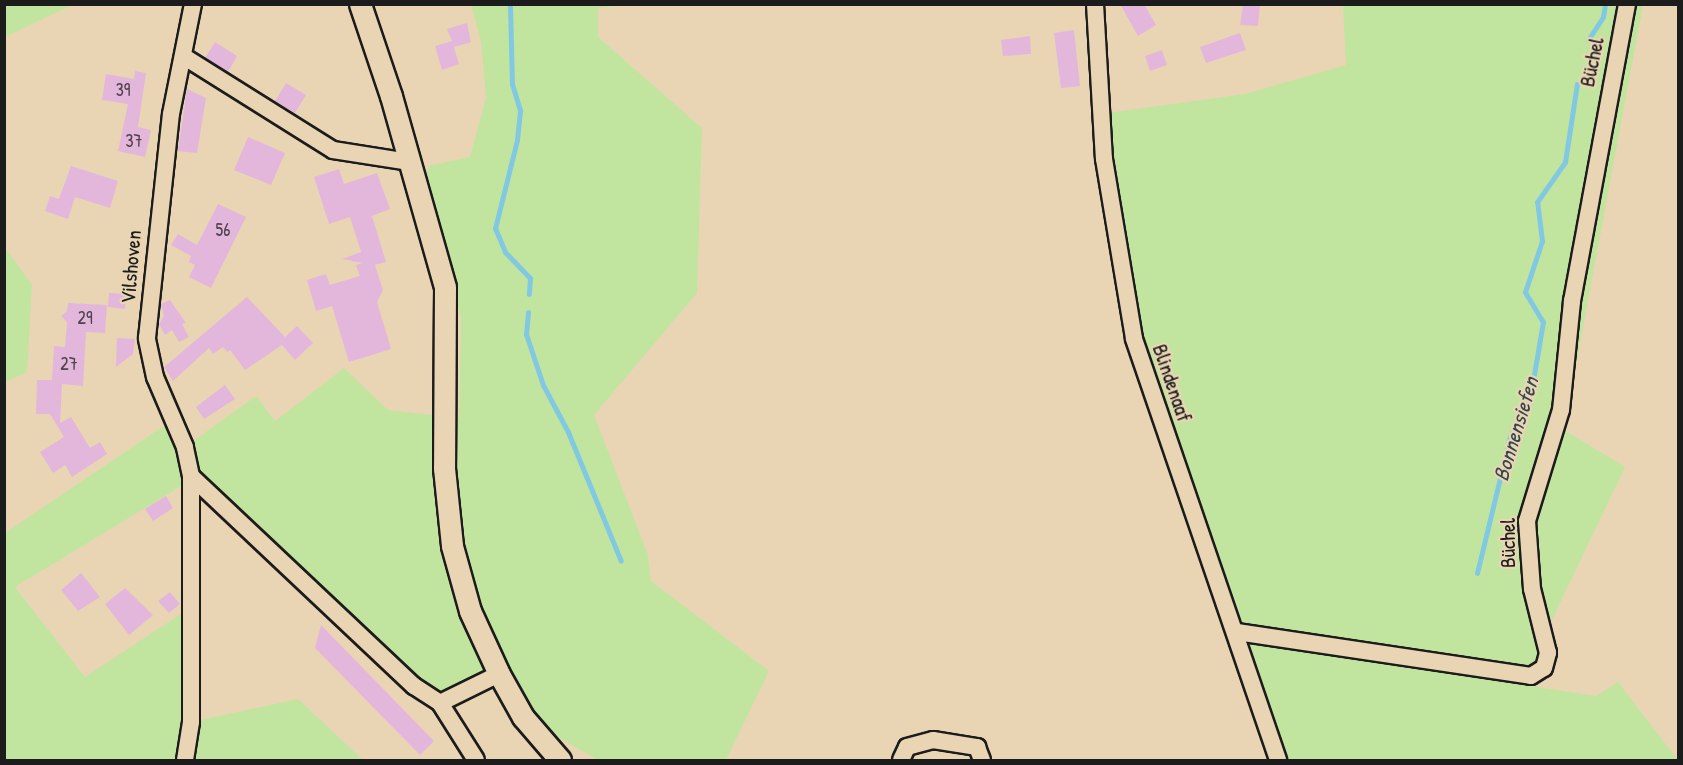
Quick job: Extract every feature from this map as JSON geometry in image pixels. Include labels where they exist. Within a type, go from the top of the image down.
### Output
[{"type":"main road","points":[[360,4],[410,162],[445,287],[444,468],[452,546],[470,611],[499,674],[523,717],[560,760]]},
{"type":"street","name":"Vilshoven","points":[[185,760],[191,722],[191,476],[185,447],[155,376],[147,338],[156,231],[177,74],[183,56],[193,4]]},
{"type":"street","name":"Blindenaaf","points":[[1095,4],[1104,159],[1134,339],[1237,632],[1278,760]]},
{"type":"street","name":"Büchel","points":[[1237,632],[1531,676],[1544,668],[1548,653],[1532,589],[1527,521],[1561,410],[1572,301],[1627,4]]},
{"type":"street","points":[[183,56],[333,150],[410,162]]},
{"type":"street","points":[[191,476],[414,686],[440,703],[476,760]]},
{"type":"street","points":[[440,703],[499,674]]},
{"type":"street","points":[[901,760],[907,747],[933,740],[977,747],[982,760]]},
{"type":"green space","points":[[5,4],[72,4],[72,5],[5,37]]},
{"type":"green space","points":[[471,5],[626,5],[598,8],[598,37],[702,128],[697,293],[594,415],[648,555],[651,581],[769,671],[726,760],[598,760],[523,717],[499,674],[440,703],[191,476],[185,447],[256,396],[275,421],[344,368],[388,410],[459,418],[461,318],[426,185],[428,166],[470,157],[486,98],[481,41]]},
{"type":"green space","points":[[1343,5],[1643,5],[1564,430],[1625,467],[1550,624],[1536,632],[1541,659],[1531,670],[1244,626],[1148,386],[1100,114],[1245,94],[1346,65]]},
{"type":"green space","points":[[4,246],[32,285],[27,372],[5,382]]},
{"type":"green space","points":[[174,419],[191,480],[15,587],[85,677],[193,606],[191,722],[298,699],[363,760],[5,760],[5,533]]},
{"type":"green space","points":[[1246,635],[1431,671],[1596,696],[1618,682],[1678,760],[1289,760]]},
{"type":"building","points":[[1120,4],[1144,4],[1156,25],[1138,36]]},
{"type":"building","points":[[1243,4],[1260,4],[1258,26],[1240,25]]},
{"type":"building","points":[[467,23],[471,42],[454,47],[453,44],[459,64],[442,70],[435,46],[452,41],[447,29]]},
{"type":"building","points":[[1074,30],[1080,86],[1061,88],[1054,33]]},
{"type":"building","points":[[1240,33],[1246,50],[1206,63],[1200,47]]},
{"type":"building","points":[[1030,36],[1031,54],[1003,56],[1001,40]]},
{"type":"building","points":[[215,42],[237,56],[228,72],[205,58]]},
{"type":"building","points":[[1162,50],[1167,65],[1150,71],[1145,56]]},
{"type":"building","points":[[135,71],[146,73],[138,127],[151,130],[145,157],[118,151],[128,104],[102,100],[106,74],[134,79]]},
{"type":"building","points":[[286,83],[306,95],[295,113],[275,101]]},
{"type":"building","points":[[187,89],[206,98],[197,153],[178,151]]},
{"type":"building","points":[[248,137],[285,153],[271,185],[234,170]]},
{"type":"building","points":[[71,166],[118,181],[110,208],[75,197],[68,219],[45,211],[50,196],[59,199]]},
{"type":"building","points":[[339,169],[344,184],[377,173],[390,209],[372,216],[386,262],[375,265],[383,290],[377,302],[391,349],[349,362],[332,306],[316,311],[307,280],[326,274],[330,285],[360,276],[356,265],[362,263],[342,259],[361,252],[350,217],[329,224],[314,177]]},
{"type":"building","points":[[218,204],[246,217],[211,288],[189,277],[195,265],[189,262],[191,256],[171,245],[178,234],[197,245]]},
{"type":"building","points":[[109,293],[126,294],[125,309],[108,307]]},
{"type":"building","points":[[247,297],[285,337],[297,326],[313,343],[295,360],[282,345],[245,370],[230,350],[227,352],[223,347],[213,354],[209,348],[173,381],[164,367]]},
{"type":"building","points":[[170,300],[186,323],[182,324],[189,337],[179,342],[172,330],[165,335],[159,324],[164,316],[161,304]]},
{"type":"building","points":[[68,303],[107,305],[105,333],[86,332],[83,386],[62,384],[60,423],[71,417],[90,448],[100,442],[107,454],[72,477],[65,465],[53,473],[40,452],[64,437],[50,414],[36,414],[37,380],[52,380],[54,346],[65,347],[67,322],[61,316],[67,311]]},
{"type":"building","points":[[117,338],[135,339],[133,354],[116,367]]},
{"type":"building","points":[[225,385],[235,399],[204,419],[196,407]]},
{"type":"building","points":[[166,496],[173,508],[153,521],[145,509]]},
{"type":"building","points":[[81,573],[100,597],[78,611],[61,590]]},
{"type":"building","points":[[125,588],[153,615],[129,635],[105,604]]},
{"type":"building","points":[[170,592],[180,604],[169,613],[158,601]]},
{"type":"building","points":[[321,625],[434,741],[420,755],[315,648]]},
{"type":"waterway","points":[[510,4],[512,84],[520,111],[517,140],[495,228],[505,252],[530,278],[529,294]]},
{"type":"waterway","name":"Bonnensiefen","points":[[1588,40],[1603,17],[1605,4]]},
{"type":"waterway","name":"Bonnensiefen","points":[[1477,573],[1510,437],[1531,392],[1543,322],[1525,292],[1542,241],[1537,202],[1565,162],[1577,84]]},
{"type":"waterway","points":[[528,312],[526,334],[543,385],[568,432],[621,561]]}]
